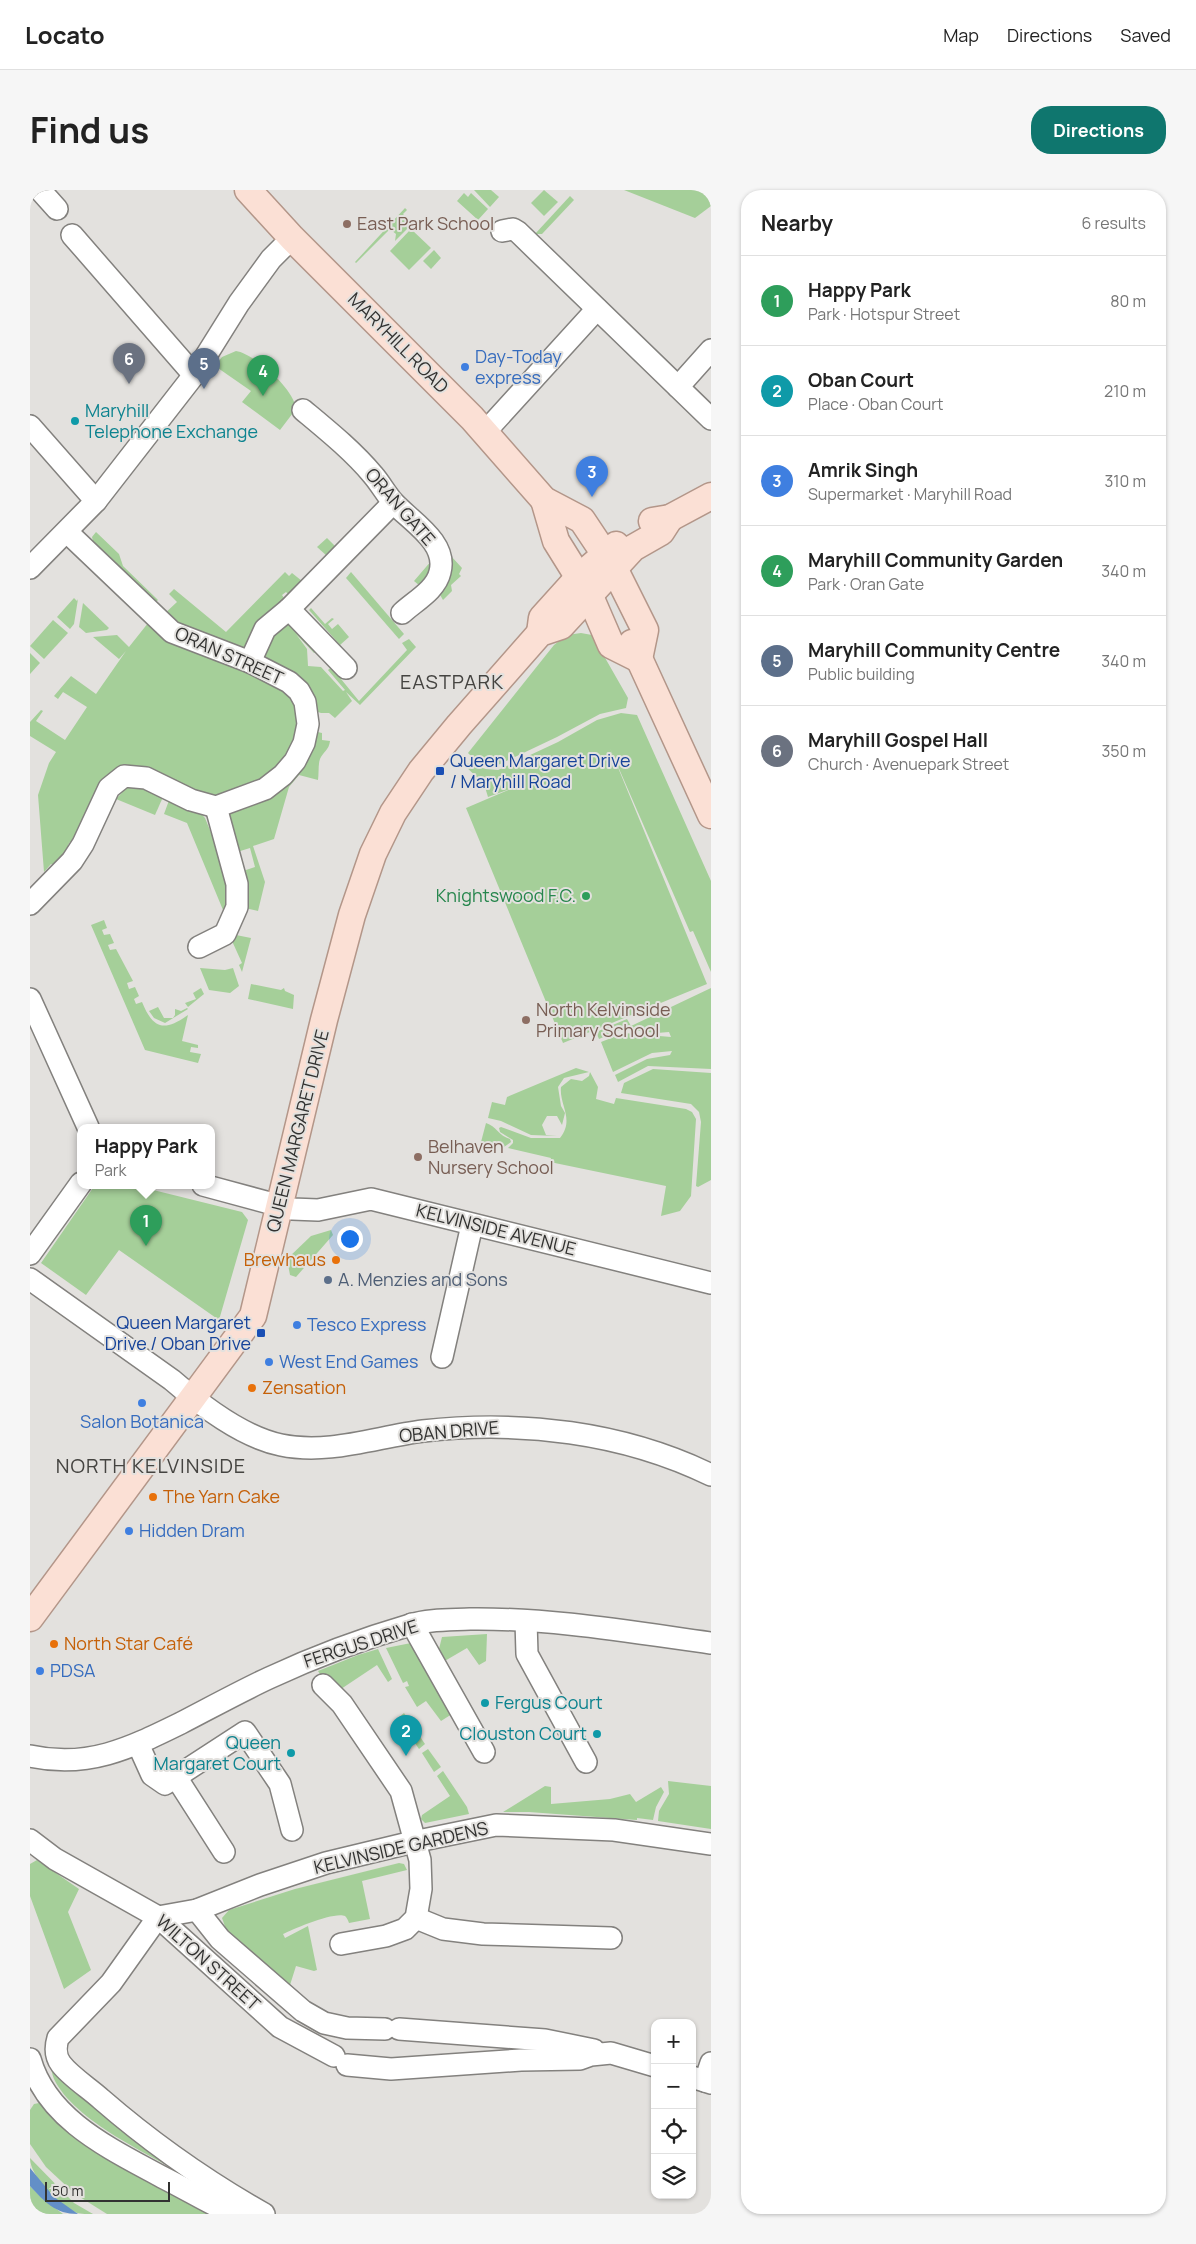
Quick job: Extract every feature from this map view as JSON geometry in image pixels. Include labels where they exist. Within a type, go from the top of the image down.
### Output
[{"type":"main road","name":"MARYHILL ROAD","points":[[248,190],[292,238],[372,316],[485,432],[544,500],[556,541],[597,574],[645,630],[639,659],[611,644],[597,574]]},
{"type":"main road","name":"QUEEN MARGARET DRIVE","points":[[30,1618],[253,1316],[342,951],[357,900],[379,841],[393,813],[421,772],[464,719],[540,633],[561,626],[597,574],[627,536],[654,520],[670,518],[711,496]]},
{"type":"main road","points":[[639,659],[711,815]]},
{"type":"street","points":[[40,190],[57,209]]},
{"type":"street","points":[[502,231],[513,229],[518,232],[678,387],[708,410]]},
{"type":"street","points":[[72,235],[194,375]]},
{"type":"street","points":[[30,568],[96,501],[194,375],[271,259],[292,238]]},
{"type":"street","points":[[485,432],[597,309]]},
{"type":"street","points":[[678,387],[711,350]]},
{"type":"street","name":"ORAN GATE","points":[[303,410],[372,474],[394,502],[426,532],[438,551],[441,561],[440,572],[432,588],[402,613]]},
{"type":"street","points":[[30,426],[96,501]]},
{"type":"street","points":[[250,662],[265,629],[289,609],[394,502]]},
{"type":"street","name":"ORAN STREET","points":[[67,532],[172,632],[250,662],[289,682],[300,692],[308,724],[304,743],[295,761],[283,775],[265,789],[216,807]]},
{"type":"street","points":[[289,609],[346,668]]},
{"type":"street","points":[[30,904],[72,862],[83,844],[109,788],[124,776],[146,778],[191,800],[216,807],[237,884],[237,907],[226,934],[199,947]]},
{"type":"street","points":[[30,999],[87,1124]]},
{"type":"street","name":"KELVINSIDE AVENUE","points":[[215,1188],[292,1209],[318,1210],[371,1200],[711,1283]]},
{"type":"street","points":[[30,1254],[77,1189]]},
{"type":"street","points":[[442,1357],[472,1225]]},
{"type":"street","name":"OBAN DRIVE","points":[[30,1279],[172,1380],[193,1398],[256,1438],[282,1445],[313,1448],[351,1445],[423,1432],[460,1428],[503,1426],[541,1428],[593,1437],[658,1452],[711,1475]]},
{"type":"street","name":"FERGUS DRIVE","points":[[30,1756],[52,1761],[77,1761],[105,1756],[138,1744],[307,1660],[412,1624],[454,1620],[526,1621],[599,1628],[711,1643]]},
{"type":"street","points":[[526,1621],[526,1654],[586,1762]]},
{"type":"street","points":[[412,1624],[484,1752]]},
{"type":"street","points":[[323,1684],[342,1704],[402,1791],[413,1842],[420,1860],[421,1890],[416,1918],[405,1929],[386,1936],[341,1944]]},
{"type":"street","points":[[138,1744],[152,1774],[165,1784],[245,1732],[280,1784],[292,1830]]},
{"type":"street","points":[[176,1776],[224,1852]]},
{"type":"street","name":"KELVINSIDE GARDENS","points":[[158,1917],[197,1910],[260,1885],[326,1863],[413,1842],[496,1825],[614,1830],[711,1844]]},
{"type":"street","name":"WILTON STREET","points":[[30,1840],[56,1859],[158,1917],[280,2027],[340,2060],[391,2069],[521,2060],[580,2059],[591,2055],[611,2053]]},
{"type":"street","name":"WILTON STREET","points":[[197,1910],[220,1939],[303,2011],[324,2022],[347,2028],[392,2029],[545,2040],[611,2053],[651,2065]]},
{"type":"street","points":[[158,1917],[111,1982],[58,2038],[55,2047],[56,2055],[61,2064],[130,2124],[184,2166],[264,2214]]},
{"type":"street","points":[[416,1918],[443,1929],[483,1934],[611,1938]]},
{"type":"street","points":[[32,2066],[43,2090],[60,2110],[92,2136],[106,2146],[233,2214]]},
{"type":"green space","points":[[474,190],[491,190],[499,197],[490,207]]},
{"type":"green space","points":[[544,190],[558,202],[544,216],[531,203]]},
{"type":"green space","points":[[624,190],[711,190],[711,206],[695,218]]},
{"type":"green space","points":[[464,193],[468,197],[471,193],[488,209],[478,220],[457,201]]},
{"type":"green space","points":[[570,196],[574,200],[542,234],[535,234]]},
{"type":"green space","points":[[405,208],[407,210],[403,214],[412,224],[395,241],[396,234],[391,230],[388,231],[356,263],[355,262]]},
{"type":"green space","points":[[411,229],[431,248],[409,270],[390,251]]},
{"type":"green space","points":[[434,250],[441,258],[431,269],[423,261]]},
{"type":"green space","points":[[236,351],[263,365],[281,383],[294,401],[296,409],[280,430],[242,402],[251,391],[215,366],[222,357]]},
{"type":"green space","points":[[96,532],[119,554],[123,566],[158,600],[153,605],[117,571],[112,559],[93,541],[92,537]]},
{"type":"green space","points":[[327,538],[339,550],[327,556],[317,547]]},
{"type":"green space","points":[[431,552],[435,565],[420,586],[414,581],[432,560],[428,555]]},
{"type":"green space","points":[[451,556],[462,568],[459,574],[461,576],[451,585],[452,591],[443,600],[439,593],[448,558]]},
{"type":"green space","points":[[285,572],[289,576],[292,573],[302,581],[292,598],[286,592],[282,595],[320,648],[314,653],[296,634],[307,649],[308,666],[321,667],[343,691],[345,690],[328,670],[335,664],[345,674],[341,679],[359,701],[407,650],[402,643],[409,639],[416,647],[360,705],[346,692],[352,701],[335,718],[329,713],[315,711],[313,731],[322,733],[322,740],[330,741],[320,759],[318,780],[299,775],[289,787],[274,839],[253,846],[265,882],[258,911],[245,908],[243,871],[255,867],[250,848],[237,852],[214,803],[120,772],[73,844],[70,842],[68,845],[73,849],[57,865],[51,864],[44,872],[38,795],[49,763],[56,752],[30,736],[30,722],[41,710],[43,711],[36,721],[65,740],[87,707],[63,692],[58,699],[54,696],[71,676],[96,694],[126,651],[119,659],[93,637],[117,635],[129,647],[156,613],[162,616],[177,602],[169,594],[174,589],[226,632]]},
{"type":"green space","points":[[351,572],[404,634],[399,639],[346,578]]},
{"type":"green space","points":[[74,598],[77,601],[78,599],[74,624],[70,629],[57,617]]},
{"type":"green space","points":[[83,603],[109,628],[107,630],[86,633],[79,627]]},
{"type":"green space","points":[[311,608],[325,624],[332,618],[334,619],[328,624],[332,629],[338,624],[349,637],[340,645],[309,610]]},
{"type":"green space","points":[[53,620],[68,633],[44,659],[30,646]]},
{"type":"green space","points":[[581,633],[592,635],[628,698],[626,708],[600,714],[498,765],[478,761],[471,756],[468,753],[554,645],[567,635]]},
{"type":"green space","points":[[30,653],[40,663],[30,674]]},
{"type":"green space","name":"Knightswood F.C.","points":[[621,713],[637,715],[711,881],[711,972],[693,931],[690,932],[610,748],[707,984],[563,1043],[466,808],[513,788],[488,797],[484,784],[464,765],[466,763],[486,769],[498,770],[558,742],[597,720]]},
{"type":"green space","points":[[128,786],[139,787],[163,797],[155,815],[116,799]]},
{"type":"green space","points":[[171,795],[195,807],[205,818],[227,872],[229,908],[223,910],[187,823],[164,814]]},
{"type":"green space","points":[[104,920],[107,928],[102,930],[104,935],[110,934],[114,943],[108,945],[110,950],[116,949],[133,981],[127,983],[129,989],[135,987],[139,996],[134,999],[136,1004],[142,1002],[150,1018],[160,1025],[172,1024],[188,1015],[182,1041],[198,1045],[198,1048],[191,1047],[190,1052],[201,1054],[198,1063],[145,1050],[91,925]]},
{"type":"green space","points":[[236,935],[251,938],[242,972],[239,965],[242,963],[232,941]]},
{"type":"green space","points":[[200,968],[225,970],[233,968],[239,986],[230,993],[209,990]]},
{"type":"green space","points":[[251,984],[281,990],[284,988],[285,991],[294,995],[293,1009],[248,999]]},
{"type":"green space","points":[[201,988],[204,994],[188,1007],[185,1003],[196,999],[193,993]]},
{"type":"green space","points":[[711,988],[711,1069],[648,1066],[618,1082],[615,1075],[647,1059],[670,1055],[672,1051],[652,1053],[613,1072],[601,1042],[624,1033],[671,1037],[669,1032],[657,1033],[622,1029],[599,1039],[596,1032],[627,1019],[631,1026]]},
{"type":"green space","points":[[158,1007],[164,1018],[173,1018],[175,1009],[181,1011],[188,1009],[165,1023],[154,1018],[149,1011]]},
{"type":"green space","points":[[576,1068],[589,1072],[564,1078],[558,1087],[561,1106],[565,1113],[562,1125],[557,1116],[547,1116],[542,1125],[546,1135],[557,1136],[531,1135],[501,1121],[488,1118],[492,1102],[505,1105],[507,1097]]},
{"type":"green space","points":[[653,1069],[711,1073],[711,1180],[698,1187],[696,1186],[701,1122],[699,1112],[691,1104],[621,1093],[624,1083]]},
{"type":"green space","points":[[590,1072],[598,1087],[596,1099],[614,1104],[616,1098],[686,1109],[692,1112],[696,1119],[691,1196],[680,1211],[661,1216],[666,1186],[550,1162],[551,1158],[508,1148],[513,1143],[513,1140],[500,1132],[499,1128],[501,1127],[531,1138],[560,1138],[566,1125],[561,1087],[571,1079],[582,1081],[589,1076]]},
{"type":"green space","points":[[486,1123],[510,1139],[511,1142],[504,1147],[481,1142]]},
{"type":"green space","points":[[92,1189],[149,1189],[242,1212],[248,1220],[219,1320],[119,1250],[86,1295],[41,1263]]},
{"type":"green space","points":[[331,1230],[333,1235],[296,1277],[290,1275],[287,1259],[311,1236]]},
{"type":"green space","points":[[487,1634],[486,1661],[479,1665],[467,1648],[443,1662],[438,1653],[442,1637]]},
{"type":"green space","points":[[416,1642],[452,1714],[441,1721],[426,1701],[417,1707],[405,1687],[409,1686],[407,1681],[403,1683],[386,1648]]},
{"type":"green space","points":[[378,1649],[392,1679],[388,1682],[377,1665],[341,1689],[327,1685],[318,1671],[358,1655]]},
{"type":"green space","points":[[404,1713],[425,1744],[419,1749],[398,1718]]},
{"type":"green space","points":[[428,1749],[441,1767],[434,1772],[422,1753]]},
{"type":"green space","points":[[443,1771],[467,1807],[469,1814],[425,1823],[421,1819],[422,1815],[450,1796],[437,1776]]},
{"type":"green space","points":[[668,1781],[711,1786],[711,1829],[658,1821],[659,1811],[669,1794]]},
{"type":"green space","points":[[545,1786],[551,1787],[551,1804],[610,1799],[630,1794],[636,1802],[661,1787],[664,1792],[656,1807],[653,1820],[503,1812]]},
{"type":"green space","points":[[37,1860],[79,1889],[68,1912],[91,1970],[64,1989],[30,1896],[30,1864]]},
{"type":"green space","points":[[399,1863],[404,1864],[407,1870],[362,1881],[370,1919],[349,1923],[345,1916],[332,1916],[314,1921],[283,1934],[285,1938],[308,1926],[317,1970],[314,1971],[296,1966],[290,1985],[228,1935],[222,1918],[229,1910],[295,1889]]},
{"type":"green space","points":[[49,2056],[192,2179],[116,2136],[78,2109],[64,2094],[54,2079]]},
{"type":"green space","points":[[39,2103],[217,2214],[107,2214],[75,2194],[46,2167],[30,2144],[30,2110],[34,2104]]},
{"type":"green space","points":[[30,2158],[74,2203],[93,2214],[77,2213],[54,2197],[40,2182],[31,2165]]},
{"type":"green space","points":[[30,2186],[42,2198],[63,2214],[30,2214]]},
{"type":"water","points":[[30,2168],[54,2197],[78,2214],[63,2212],[51,2206],[41,2197],[30,2186]]},
{"type":"place","name":"East Park School","points":[[347,224]]},
{"type":"place","name":"Day-Today express","points":[[465,367]]},
{"type":"place","name":"Maryhill Gospel Hall","points":[[129,384]]},
{"type":"place","name":"Maryhill Community Centre","points":[[204,389]]},
{"type":"place","name":"Maryhill Community Garden","points":[[263,396]]},
{"type":"place","name":"Maryhill Telephone Exchange","points":[[75,421]]},
{"type":"place","name":"Amrik Singh","points":[[592,497]]},
{"type":"place","name":"Queen Margaret Drive / Maryhill Road","points":[[440,771]]},
{"type":"place","name":"Knightswood F.C.","points":[[586,896]]},
{"type":"place","name":"North Kelvinside Primary School","points":[[526,1020]]},
{"type":"place","name":"Belhaven Nursery School","points":[[418,1157]]},
{"type":"place","name":"Happy Park","points":[[146,1246]]},
{"type":"place","name":"Brewhaus","points":[[336,1260]]},
{"type":"place","name":"A. Menzies and Sons","points":[[328,1280]]},
{"type":"place","name":"Tesco Express","points":[[297,1325]]},
{"type":"place","name":"Queen Margaret Drive / Oban Drive","points":[[261,1333]]},
{"type":"place","name":"West End Games","points":[[269,1362]]},
{"type":"place","name":"Zensation","points":[[252,1388]]},
{"type":"place","name":"Salon Botanica","points":[[142,1403]]},
{"type":"place","name":"The Yarn Cake","points":[[153,1497]]},
{"type":"place","name":"Hidden Dram","points":[[129,1531]]},
{"type":"place","name":"North Star Café","points":[[54,1644]]},
{"type":"place","name":"PDSA","points":[[40,1671]]},
{"type":"place","name":"Fergus Court","points":[[485,1703]]},
{"type":"place","name":"Clouston Court","points":[[597,1734]]},
{"type":"place","name":"Queen Margaret Court","points":[[291,1753]]},
{"type":"place","name":"Oban Court","points":[[406,1756]]},
{"type":"district","name":"EASTPARK","points":[[452,682]]},
{"type":"district","name":"NORTH KELVINSIDE","points":[[151,1466]]}]
